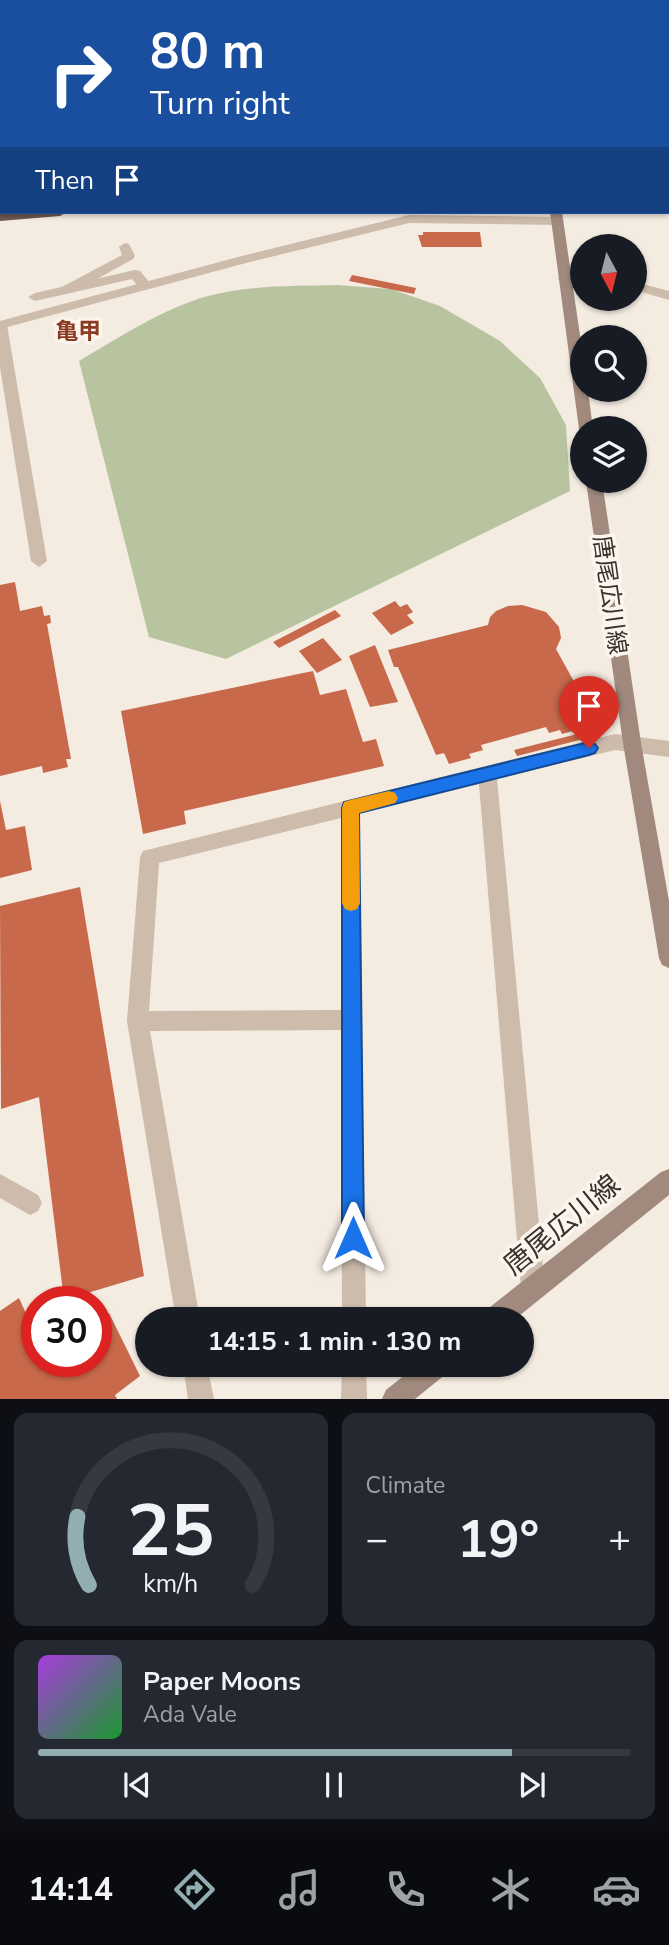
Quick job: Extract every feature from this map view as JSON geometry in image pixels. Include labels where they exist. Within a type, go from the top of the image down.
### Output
[{"type":"highway","points":[[0,217],[36,214]]},
{"type":"main road","points":[[557,216],[584,416]]},
{"type":"main road","name":"唐尾広川線","points":[[596,493],[632,743],[669,958]]},
{"type":"main road","name":"唐尾広川線","points":[[510,1307],[669,1180]]},
{"type":"main road","points":[[395,1399],[422,1377]]},
{"type":"street","points":[[39,562],[0,325],[409,219],[557,216]]},
{"type":"street","points":[[66,290],[129,256],[125,247]]},
{"type":"street","points":[[35,297],[135,274],[145,286]]},
{"type":"street","points":[[564,278],[570,279]]},
{"type":"street","points":[[648,288],[669,296]]},
{"type":"street","points":[[186,1307],[138,1021],[149,857],[615,742],[669,749]]},
{"type":"street","points":[[487,774],[533,1288]]},
{"type":"street","points":[[350,808],[354,1307]]},
{"type":"street","points":[[138,1021],[352,1020]]},
{"type":"street","points":[[0,1185],[30,1203]]},
{"type":"street","points":[[197,1377],[201,1399]]},
{"type":"street","points":[[354,1377],[354,1399]]},
{"type":"green space","points":[[337,285],[391,289],[440,306],[500,341],[540,378],[566,425],[570,491],[226,659],[149,637],[79,361],[158,316],[191,302],[224,292]]},
{"type":"building","points":[[423,232],[480,232],[482,247],[422,247],[418,235],[423,235]]},
{"type":"building","points":[[352,275],[416,288],[414,294],[349,281]]},
{"type":"building","points":[[15,582],[20,611],[42,606],[44,616],[50,615],[51,623],[47,624],[71,759],[66,759],[68,767],[43,773],[42,766],[0,776],[0,585]]},
{"type":"building","points":[[395,601],[400,607],[407,604],[413,612],[407,615],[414,623],[391,635],[372,613]]},
{"type":"building","points":[[522,605],[546,612],[559,627],[561,638],[556,649],[593,716],[583,719],[587,727],[562,734],[560,730],[549,733],[546,727],[481,745],[483,750],[469,754],[471,758],[449,764],[444,753],[436,755],[388,650],[488,625],[490,617],[496,611],[508,606]]},
{"type":"building","points":[[335,610],[341,616],[279,648],[273,642]]},
{"type":"building","points":[[323,638],[342,660],[317,673],[299,651]]},
{"type":"building","points":[[375,645],[398,702],[370,707],[349,656]]},
{"type":"building","points":[[313,671],[320,695],[346,689],[363,742],[376,739],[384,766],[184,811],[186,824],[143,834],[121,711]]},
{"type":"building","points":[[597,729],[599,735],[517,756],[514,750]]},
{"type":"building","points":[[0,801],[6,830],[25,826],[32,870],[0,878]]},
{"type":"building","points":[[80,887],[144,1276],[111,1286],[62,1286],[39,1097],[1,1109],[0,906]]},
{"type":"building","points":[[19,1298],[21,1377],[112,1377],[112,1319],[135,1366],[135,1377],[139,1377],[115,1395],[117,1399],[0,1399],[0,1311]]},
{"type":"slow traffic","points":[[351,903],[350,808],[389,798]]},
{"type":"district","name":"亀甲","points":[[78,331]]},
{"type":"route","points":[[353,1238],[350,808],[589,748]]}]
